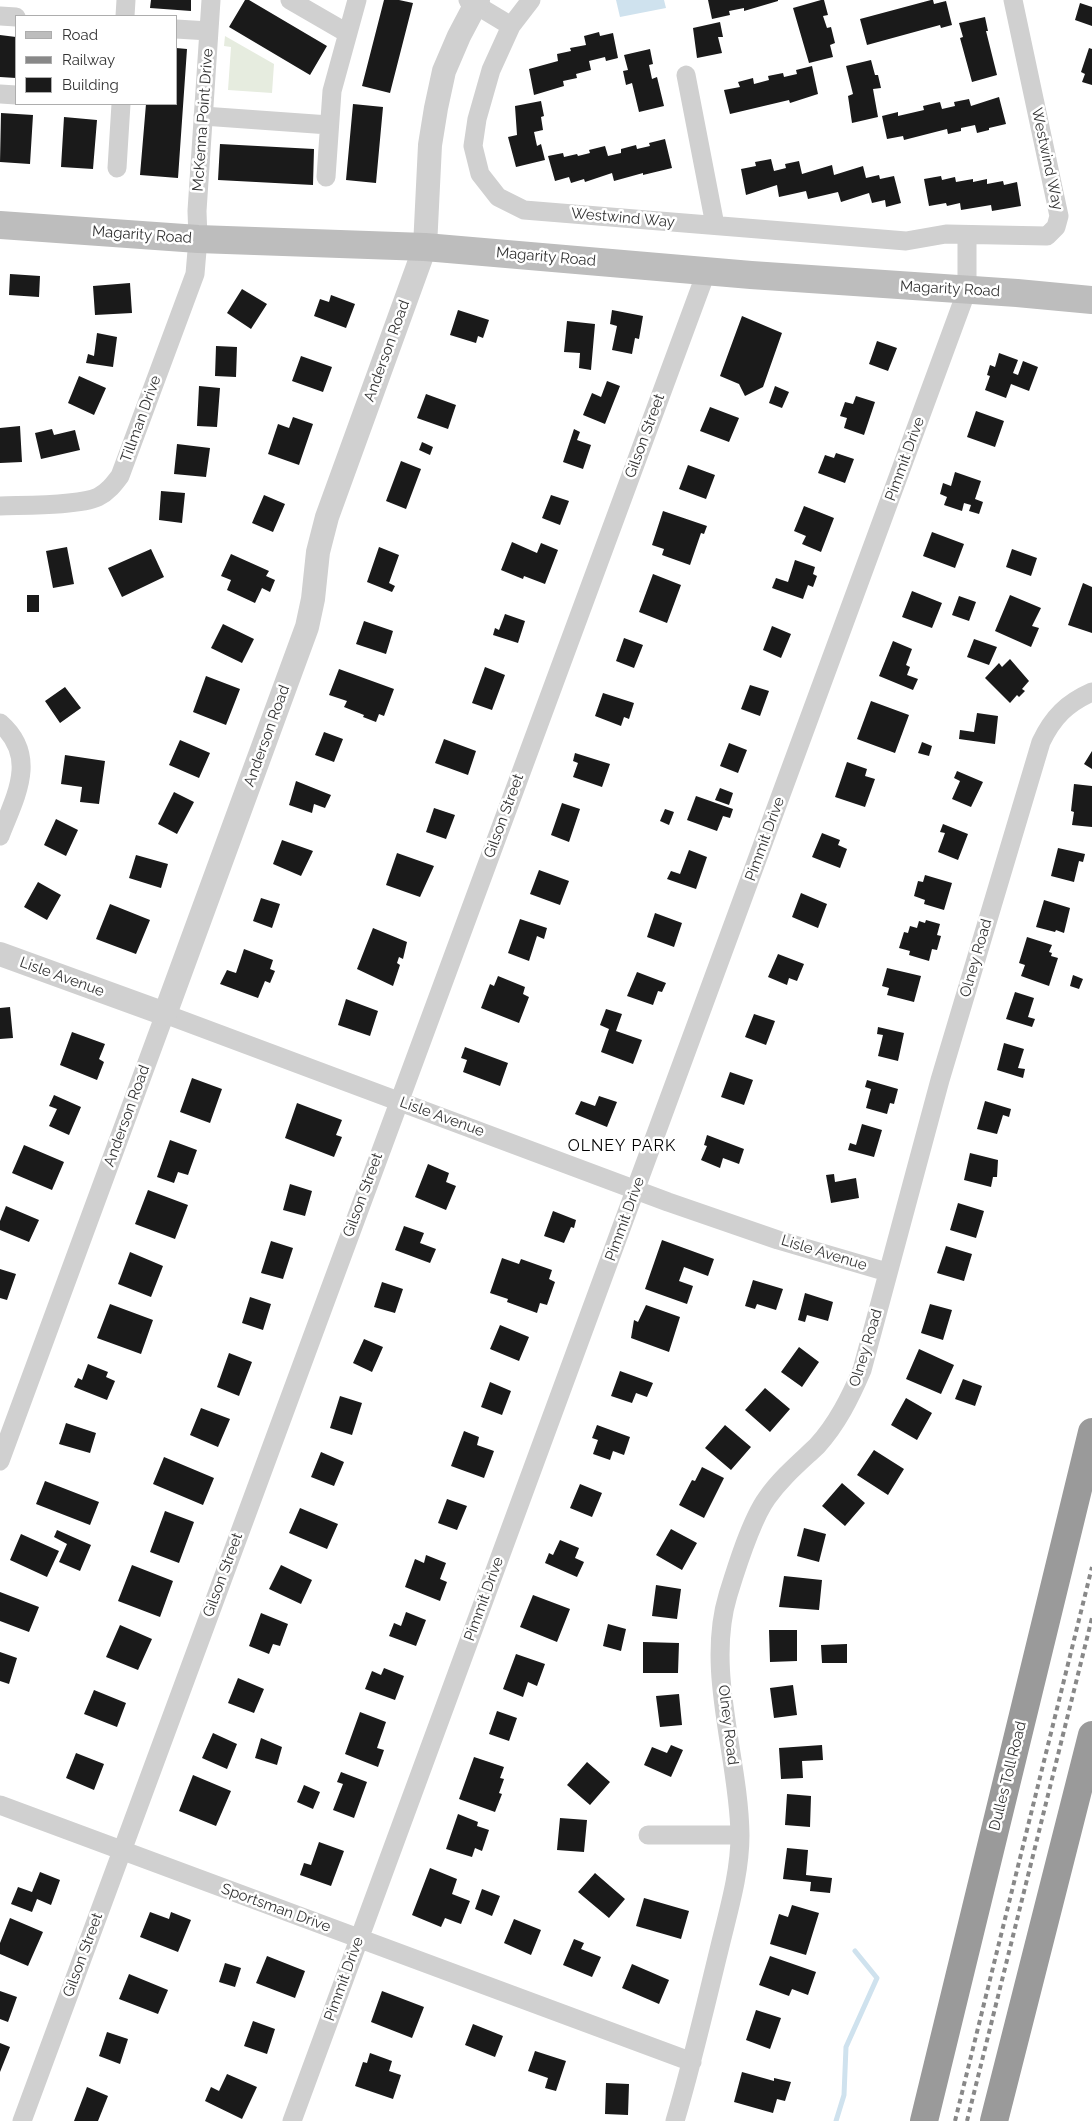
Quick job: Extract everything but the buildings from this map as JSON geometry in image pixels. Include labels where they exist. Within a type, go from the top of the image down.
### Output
[{"type":"highway","name":"Dulles Toll Road","points":[[924,2121],[1092,1432]]},
{"type":"highway","points":[[994,2121],[1092,1735]]},
{"type":"main road","name":"Magarity Road","points":[[0,224],[198,239],[425,247],[1092,300]]},
{"type":"street","points":[[125,15],[126,0]]},
{"type":"street","name":"McKenna Point Drive","points":[[198,239],[198,211],[212,0]]},
{"type":"street","points":[[290,0],[347,33]]},
{"type":"street","points":[[326,177],[332,91],[357,0]]},
{"type":"street","name":"Westwind Way","points":[[531,0],[511,26],[491,70],[477,119],[473,146],[480,174],[498,197],[524,210],[906,241],[946,234],[967,236],[1047,236],[1056,227],[1060,216],[1014,0]]},
{"type":"street","points":[[474,1],[511,26]]},
{"type":"street","name":"Anderson Road","points":[[0,1460],[307,627],[318,552],[327,517],[425,247],[430,154],[436,108],[444,71],[474,1]]},
{"type":"street","points":[[0,16],[15,17]]},
{"type":"street","points":[[178,29],[209,31]]},
{"type":"street","points":[[686,75],[715,225]]},
{"type":"street","points":[[0,94],[15,96]]},
{"type":"street","points":[[117,168],[121,105]]},
{"type":"street","points":[[204,116],[329,125]]},
{"type":"street","points":[[967,236],[967,290]]},
{"type":"street","name":"Tillman Drive","points":[[0,506],[84,502],[98,497],[111,488],[120,476],[194,274],[198,239]]},
{"type":"street","name":"Gilson Street","points":[[22,2121],[707,270]]},
{"type":"street","name":"Pimmit Drive","points":[[292,2121],[967,290]]},
{"type":"street","name":"Olney Road","points":[[675,2121],[692,2062],[735,1882],[740,1835],[738,1793],[720,1657],[722,1626],[727,1596],[754,1522],[765,1500],[780,1480],[817,1445],[835,1423],[850,1398],[862,1370],[887,1272],[954,1035],[1041,742],[1049,725],[1061,711],[1075,699],[1092,692]]},
{"type":"street","points":[[0,723],[11,734],[19,748],[22,763],[21,778],[0,836]]},
{"type":"street","name":"Lisle Avenue","points":[[0,954],[636,1190],[778,1240],[887,1272]]},
{"type":"street","name":"Sportsman Drive","points":[[0,1805],[692,2062]]},
{"type":"street","points":[[648,1835],[740,1835]]},
{"type":"shaded area","points":[[225,36],[274,64],[272,93],[228,90],[231,47],[224,46]]},
{"type":"water","points":[[616,0],[664,0],[666,8],[620,17]]},
{"type":"waterway","points":[[836,2121],[844,2095],[846,2047],[877,1978],[855,1951]]},
{"type":"railway","points":[[955,2121],[1092,1567]]},
{"type":"railway","points":[[967,2121],[1092,1618]]},
{"type":"district","name":"OLNEY PARK","points":[[622,1146]]}]
